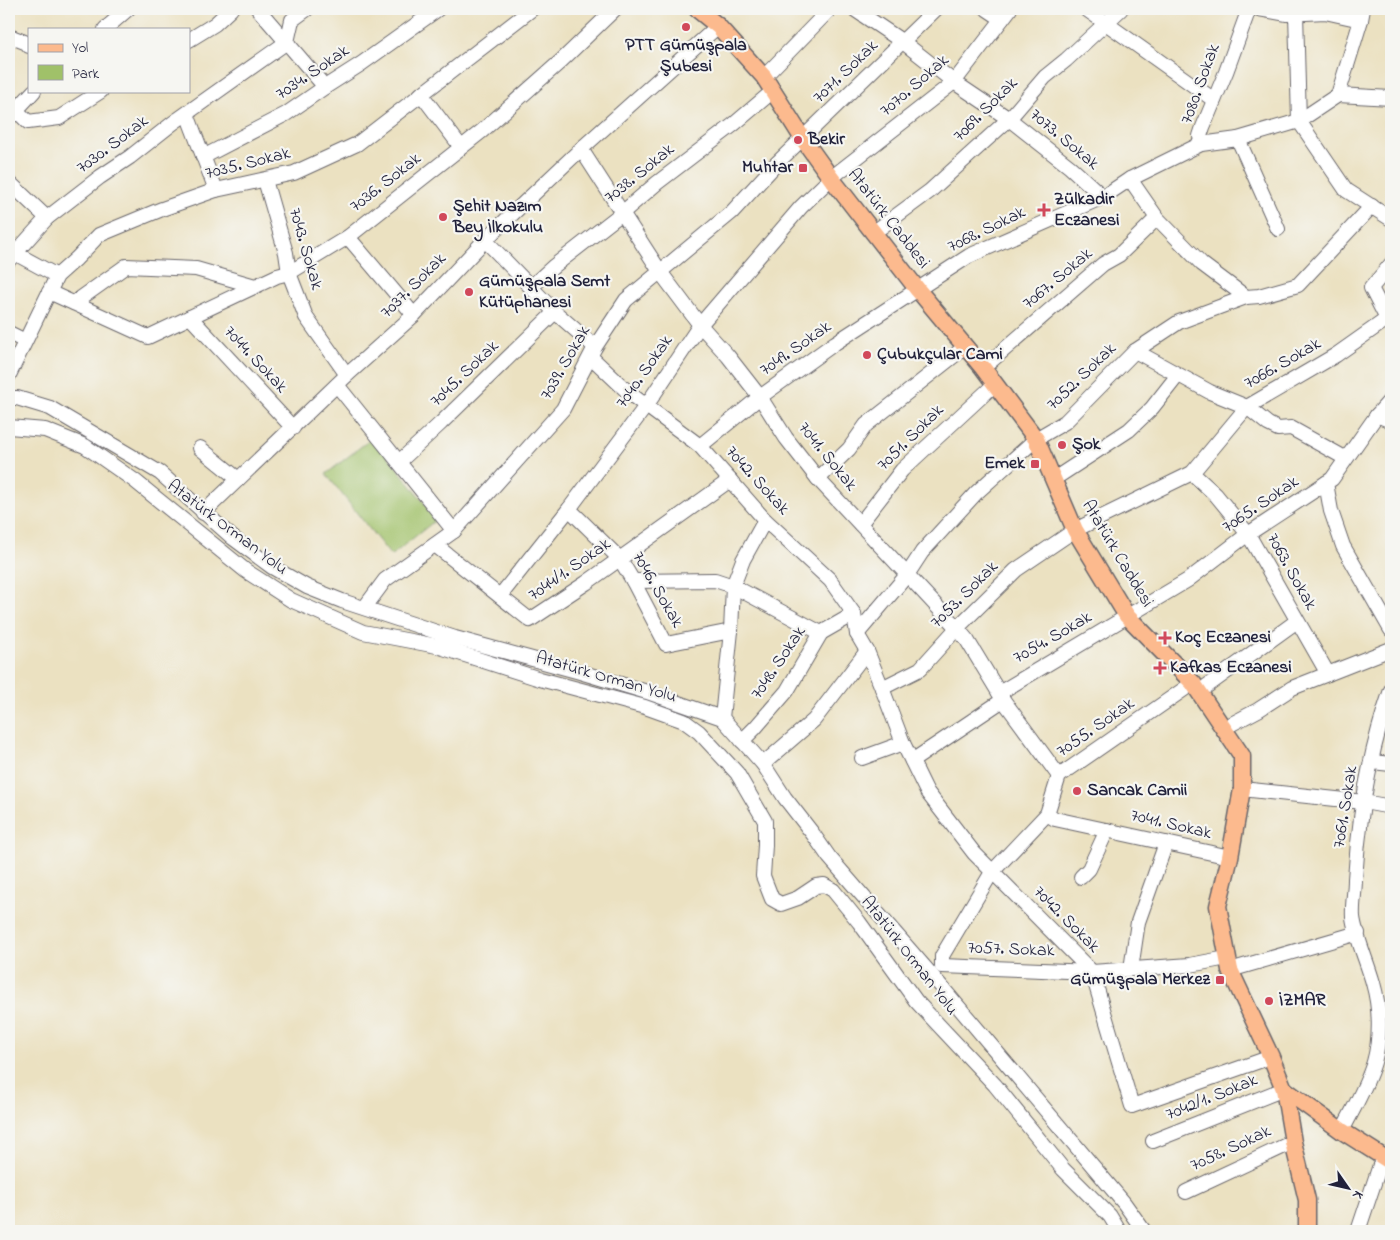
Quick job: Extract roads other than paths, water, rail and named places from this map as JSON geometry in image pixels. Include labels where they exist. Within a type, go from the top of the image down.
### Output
[{"type":"main road","name":"Atatürk Caddesi","points":[[697,9],[718,26],[764,77],[803,140],[831,178],[918,290],[983,368],[1036,439],[1075,530],[1127,616],[1196,687],[1242,756],[1242,788],[1230,857],[1218,906],[1229,964],[1284,1090]]},
{"type":"main road","points":[[1284,1090],[1387,1159]]},
{"type":"main road","name":"7058. Sokak","points":[[1284,1090],[1293,1142],[1307,1200],[1307,1231]]},
{"type":"street","points":[[106,28],[128,9]]},
{"type":"street","points":[[190,39],[215,24],[231,9]]},
{"type":"street","points":[[258,9],[325,87]]},
{"type":"street","points":[[287,42],[292,20],[307,9]]},
{"type":"street","name":"7034. Sokak","points":[[203,157],[286,114],[438,9]]},
{"type":"street","name":"7035. Sokak","points":[[9,375],[57,276],[99,235],[162,209],[216,190],[294,173],[357,144],[532,9]]},
{"type":"street","name":"7036. Sokak","points":[[74,303],[148,337],[276,276],[289,273],[348,237],[482,131],[561,61],[615,9]]},
{"type":"street","points":[[764,77],[830,9]]},
{"type":"street","name":"7073. Sokak","points":[[854,9],[903,42],[954,82],[1009,118],[1070,167],[1103,197]]},
{"type":"street","name":"7071. Sokak","points":[[803,140],[936,9]]},
{"type":"street","points":[[987,9],[1006,14]]},
{"type":"street","points":[[1086,9],[1214,100]]},
{"type":"street","name":"7069. Sokak","points":[[873,233],[930,191],[1009,118],[1039,83],[1121,9]]},
{"type":"street","name":"7080. Sokak","points":[[1201,144],[1200,136],[1248,9]]},
{"type":"street","points":[[1259,9],[1268,12],[1325,12],[1362,15],[1338,95],[1391,98]]},
{"type":"street","points":[[1296,13],[1299,121],[1346,190],[1391,219]]},
{"type":"street","name":"7070. Sokak","points":[[831,178],[954,82],[1006,14]]},
{"type":"street","name":"7037. Sokak","points":[[203,513],[347,375],[414,315],[485,240],[718,26]]},
{"type":"street","points":[[9,36],[28,45]]},
{"type":"street","name":"7030. Sokak","points":[[11,255],[47,218],[100,176],[130,158],[187,114],[287,42]]},
{"type":"street","name":"7038. Sokak","points":[[531,287],[554,266],[733,125],[773,91]]},
{"type":"street","points":[[33,92],[13,114],[28,122],[58,118],[99,92]]},
{"type":"street","points":[[421,94],[461,148]]},
{"type":"street","name":"7068. Sokak","points":[[918,290],[969,256],[1103,197],[1130,179],[1201,144],[1238,139],[1299,121],[1338,95]]},
{"type":"street","points":[[187,114],[216,190]]},
{"type":"street","points":[[1238,139],[1278,229]]},
{"type":"street","name":"7039. Sokak","points":[[365,607],[385,580],[454,531],[563,409],[593,352],[626,300],[661,273],[732,212],[776,164],[803,140]]},
{"type":"street","name":"7041. Sokak","points":[[581,150],[661,273],[700,325],[728,356],[760,397],[786,438],[818,479],[967,640],[1001,696],[1059,776]]},
{"type":"street","name":"7040. Sokak","points":[[500,596],[646,406],[700,325],[801,207],[831,178]]},
{"type":"street","points":[[1130,179],[1157,218],[1202,264],[1246,297]]},
{"type":"street","name":"7043. Sokak","points":[[265,180],[286,253],[289,273],[306,317],[347,375]]},
{"type":"street","points":[[9,182],[47,218]]},
{"type":"street","name":"7052. Sokak","points":[[857,634],[907,575],[922,552],[976,493],[1036,439],[1065,422],[1135,351],[1179,322],[1246,297],[1258,296],[1298,285],[1372,206]]},
{"type":"street","name":"7067. Sokak","points":[[983,368],[1103,264],[1119,255],[1157,218]]},
{"type":"street","points":[[348,237],[414,315]]},
{"type":"street","name":"7042. Sokak","points":[[485,240],[556,312],[629,393],[700,446],[765,520],[830,580],[854,614],[857,634],[867,651],[903,743],[927,792],[974,853],[1092,972],[1132,1106],[1271,1057]]},
{"type":"street","points":[[11,255],[57,276]]},
{"type":"street","points":[[1389,320],[1371,288],[1391,264]]},
{"type":"street","points":[[49,292],[74,303],[126,266],[196,270],[255,286]]},
{"type":"street","name":"7049. Sokak","points":[[700,446],[760,397],[835,343],[918,290]]},
{"type":"street","name":"7045. Sokak","points":[[399,462],[556,312]]},
{"type":"street","name":"7044. Sokak","points":[[190,317],[293,428]]},
{"type":"street","name":"7066. Sokak","points":[[1075,530],[1192,473],[1247,407],[1336,355],[1389,320]]},
{"type":"street","points":[[9,333],[25,341]]},
{"type":"street","points":[[818,479],[849,448],[866,425],[965,347]]},
{"type":"street","points":[[1135,351],[1210,392],[1247,407],[1268,424],[1278,429],[1291,428],[1346,458]]},
{"type":"street","points":[[1054,479],[1129,430],[1152,408],[1178,375]]},
{"type":"street","name":"7051. Sokak","points":[[860,524],[902,470],[994,384]]},
{"type":"street","points":[[337,385],[454,531]]},
{"type":"street","points":[[9,398],[17,398],[50,408],[160,473],[233,538],[272,567],[307,587],[342,601],[455,638],[647,692],[722,718],[762,764],[829,857],[1124,1203],[1144,1231]]},
{"type":"street","name":"7065. Sokak","points":[[1127,616],[1188,580],[1248,534],[1332,479],[1377,414],[1391,399]]},
{"type":"street","points":[[1377,414],[1391,421]]},
{"type":"street","name":"Atatürk Orman Yolu","points":[[9,427],[45,430],[85,446],[135,481],[246,571],[291,600],[363,632],[437,646],[540,679],[645,707],[684,721],[699,732],[737,774],[765,821],[766,845],[763,876],[772,900],[781,904],[798,898],[816,886],[824,884],[833,890],[859,922],[916,1001],[995,1085],[1063,1169],[1110,1216],[1119,1231]]},
{"type":"street","points":[[200,448],[238,478]]},
{"type":"street","name":"7063. Sokak","points":[[1192,473],[1216,495],[1248,534],[1328,674]]},
{"type":"street","name":"7044/1. Sokak","points":[[435,545],[530,620],[620,559],[730,480]]},
{"type":"street","points":[[1326,483],[1332,511],[1343,546],[1391,630]]},
{"type":"street","name":"7046. Sokak","points":[[569,508],[620,559],[634,581],[666,644],[731,631]]},
{"type":"street","points":[[722,718],[731,631],[733,586],[743,560],[765,520]]},
{"type":"street","name":"7053. Sokak","points":[[882,688],[920,669],[957,628],[1016,570],[1075,530]]},
{"type":"street","points":[[634,581],[715,580],[733,586],[821,633]]},
{"type":"street","name":"7048. Sokak","points":[[742,741],[787,691],[821,633],[854,614]]},
{"type":"street","name":"7054. Sokak","points":[[912,761],[1001,696],[1127,616]]},
{"type":"street","name":"7055. Sokak","points":[[942,966],[942,956],[992,872],[1047,814],[1059,776],[1297,621]]},
{"type":"street","points":[[1224,728],[1258,710],[1292,688],[1391,649]]},
{"type":"street","points":[[762,764],[814,720],[867,651]]},
{"type":"street","name":"7061. Sokak","points":[[1342,1130],[1374,1062],[1379,1018],[1374,985],[1353,918],[1357,855],[1364,802],[1376,735],[1387,715],[1391,690]]},
{"type":"street","points":[[862,758],[903,743]]},
{"type":"street","points":[[1372,762],[1391,764]]},
{"type":"street","points":[[1242,788],[1364,802],[1391,807]]},
{"type":"street","name":"7041. Sokak","points":[[1047,814],[1055,819],[1230,857]]},
{"type":"street","points":[[1081,877],[1089,869],[1107,830]]},
{"type":"street","points":[[1131,969],[1138,922],[1166,843]]},
{"type":"street","points":[[1229,964],[1358,933]]},
{"type":"street","name":"7057. Sokak","points":[[942,966],[1092,972],[1229,964]]},
{"type":"street","points":[[932,976],[942,966]]},
{"type":"street","name":"7042/1. Sokak","points":[[1154,1142],[1284,1090]]},
{"type":"street","name":"7058. Sokak","points":[[1186,1192],[1293,1142]]},
{"type":"street","points":[[1358,1231],[1387,1159]]},
{"type":"place","name":"PTT Gümüşpala Şubesi","points":[[686,27]]},
{"type":"place","name":"Bekir","points":[[798,140]]},
{"type":"place","name":"Muhtar","points":[[803,168]]},
{"type":"place","name":"Zülkadir Eczanesi","points":[[1044,210]]},
{"type":"place","name":"Şehit Nazım Bey İlkokulu","points":[[443,217]]},
{"type":"place","name":"Gümüşpala Semt Kütüphanesi","points":[[469,292]]},
{"type":"place","name":"Çubukçular Cami","points":[[867,355]]},
{"type":"place","name":"Şok","points":[[1062,445]]},
{"type":"place","name":"Emek","points":[[1035,464]]},
{"type":"place","name":"Koç Eczanesi","points":[[1165,638]]},
{"type":"place","name":"Kafkas Eczanesi","points":[[1160,668]]},
{"type":"place","name":"Sancak Camii","points":[[1077,791]]},
{"type":"place","name":"Gümüşpala Merkez","points":[[1220,980]]},
{"type":"place","name":"İZMAR","points":[[1269,1001]]}]
